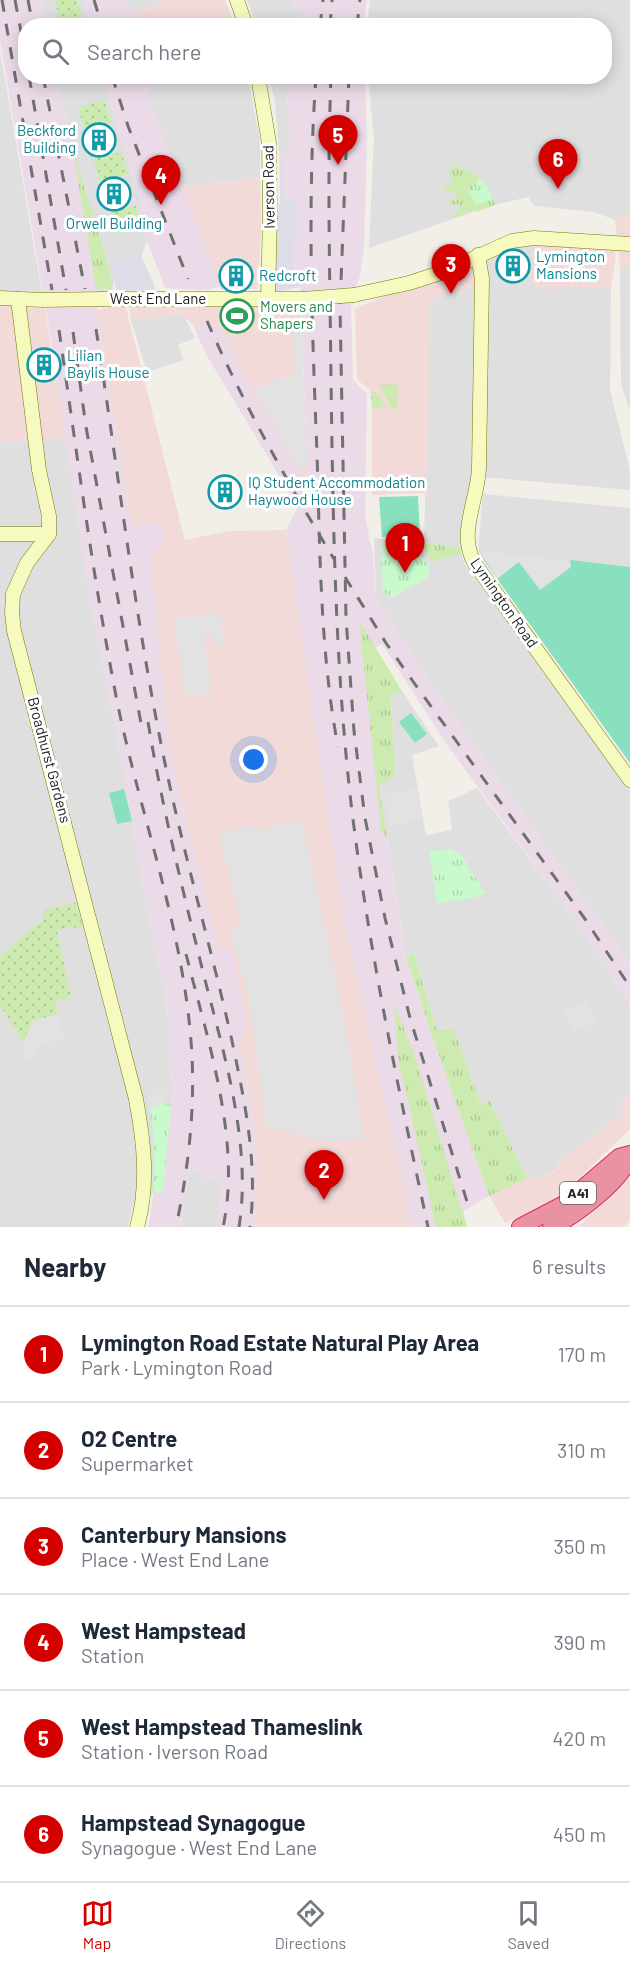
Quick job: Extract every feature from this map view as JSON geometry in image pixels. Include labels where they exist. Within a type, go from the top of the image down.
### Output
[{"type":"highway","name":"A41","points":[[520,1227],[564,1204],[619,1157],[630,1156],[626,1166],[587,1204],[572,1217],[551,1227]]},
{"type":"street","points":[[237,0],[243,18]]},
{"type":"street","name":"Iverson Road","points":[[259,84],[269,142],[268,299]]},
{"type":"street","name":"West End Lane","points":[[0,298],[42,300],[303,299],[354,295],[410,283],[443,272],[512,241],[534,238],[630,244]]},
{"type":"street","name":"Lymington Road","points":[[478,255],[482,279],[479,475],[468,530],[470,553],[475,564],[630,780]]},
{"type":"street","points":[[0,534],[49,534],[49,516],[39,470],[18,299]]},
{"type":"street","name":"Broadhurst Gardens","points":[[49,534],[27,563],[13,594],[13,622],[136,1099],[144,1152],[144,1187],[137,1227]]},
{"type":"shaded area","points":[[0,0],[44,0],[46,18],[18,18],[18,84],[58,84],[73,150],[107,260],[113,289],[96,310],[132,526],[163,522],[163,542],[151,555],[168,742],[218,947],[230,948],[245,1013],[245,1034],[239,1035],[256,1135],[258,1165],[255,1227],[217,1227],[222,1180],[207,1178],[202,1180],[198,1171],[190,1170],[180,1227],[148,1227],[154,1193],[163,1192],[169,1142],[172,1087],[167,1004],[153,941],[90,599],[50,334],[0,41]]},
{"type":"shaded area","points":[[44,0],[84,0],[89,18],[46,18]]},
{"type":"shaded area","points":[[84,0],[119,0],[133,12],[135,18],[89,18]]},
{"type":"shaded area","points":[[119,0],[168,0],[133,12]]},
{"type":"shaded area","points":[[168,0],[225,0],[232,18],[135,18],[133,12]]},
{"type":"shaded area","points":[[247,0],[293,0],[292,6],[305,12],[303,18],[253,18]]},
{"type":"shaded area","points":[[293,0],[367,0],[364,18],[303,18],[305,12],[291,6]]},
{"type":"shaded area","points":[[370,0],[630,0],[630,210],[615,220],[594,212],[534,206],[528,197],[494,205],[369,248],[374,137],[369,84],[612,84],[612,18],[368,18]]},
{"type":"shaded area","points":[[0,50],[42,293],[0,294]]},
{"type":"shaded area","points":[[58,84],[106,84],[141,199],[147,241],[141,257],[117,260],[113,289],[107,260],[73,150]]},
{"type":"shaded area","points":[[106,84],[161,84],[146,90],[220,287],[207,290],[165,288],[147,241],[141,199]]},
{"type":"shaded area","points":[[249,84],[260,140],[260,178],[181,186],[146,90],[161,85]]},
{"type":"shaded area","points":[[271,84],[286,84],[291,153],[279,154],[275,101]]},
{"type":"shaded area","points":[[286,84],[365,84],[367,138],[364,249],[360,276],[351,301],[353,380],[367,394],[365,515],[373,556],[376,598],[429,681],[630,962],[630,1005],[575,920],[445,742],[382,644],[373,649],[377,744],[387,837],[406,957],[489,1196],[463,1211],[467,1227],[413,1227],[343,916],[286,530],[298,507],[207,356],[193,326],[220,326],[251,391],[308,484],[300,287],[293,279],[280,202],[279,154],[291,152]]},
{"type":"shaded area","points":[[280,159],[283,159],[284,201],[296,201],[293,279],[300,287],[276,292],[275,253],[280,202]]},
{"type":"shaded area","points":[[260,178],[261,236],[257,289],[220,289],[181,186]]},
{"type":"shaded area","points":[[630,210],[630,267],[620,268],[615,220]]},
{"type":"shaded area","points":[[535,243],[536,263],[533,263],[532,279],[535,288],[611,288],[610,390],[630,471],[630,490],[472,476],[461,553],[464,563],[630,790],[630,962],[429,681],[376,598],[374,538],[424,543],[430,299],[475,287],[473,257]]},
{"type":"shaded area","points":[[535,243],[613,245],[616,256],[611,288],[535,289],[532,279],[533,262],[536,262]]},
{"type":"shaded area","points":[[141,257],[154,283],[155,291],[116,290],[111,260]]},
{"type":"shaded area","points":[[473,257],[476,287],[430,300],[427,493],[372,495],[372,395],[357,379],[355,309]]},
{"type":"shaded area","points":[[630,267],[630,411],[621,384],[620,268]]},
{"type":"shaded area","points":[[129,303],[300,306],[308,486],[251,391],[219,326],[193,326],[182,314],[131,320]]},
{"type":"shaded area","points":[[125,304],[185,540],[230,531],[286,530],[343,916],[413,1227],[255,1227],[258,1165],[256,1135],[239,1035],[245,1034],[245,1013],[230,949],[218,948],[168,742],[151,555],[163,542],[163,523],[132,526],[96,310]]},
{"type":"shaded area","points":[[0,305],[45,309],[66,438],[0,442]]},
{"type":"shaded area","points":[[183,314],[195,338],[178,345],[184,360],[147,372],[131,320]]},
{"type":"shaded area","points":[[291,324],[301,324],[307,464],[298,468],[253,387],[272,385],[272,379],[292,378],[292,374],[296,374]]},
{"type":"shaded area","points":[[66,438],[90,599],[153,941],[167,1004],[172,1087],[169,1142],[163,1192],[154,1193],[133,1205],[128,1227],[0,1227],[0,442]]},
{"type":"shaded area","points":[[483,494],[630,508],[630,567],[478,549]]},
{"type":"shaded area","points":[[478,549],[570,560],[571,567],[540,590],[519,562],[497,579]]},
{"type":"shaded area","points":[[220,613],[224,644],[214,646],[212,632],[204,634],[211,693],[185,697],[174,619]]},
{"type":"shaded area","points":[[390,693],[403,693],[439,746],[412,755],[426,835],[452,830],[448,801],[477,788],[575,920],[630,1005],[630,1092],[621,1103],[624,1112],[557,1164],[556,1170],[539,1177],[527,1179],[490,1101],[481,1104],[453,1028],[437,1031],[414,954],[406,957],[379,785],[396,775]]},
{"type":"shaded area","points":[[418,789],[423,820],[388,826],[384,794]]},
{"type":"shaded area","points":[[301,820],[331,954],[364,1140],[317,1141],[275,1128],[266,1129],[251,1010],[231,930],[241,924],[219,833],[253,825],[255,831]]},
{"type":"shaded area","points":[[586,1001],[596,1021],[573,1033],[563,1012]]},
{"type":"shaded area","points":[[59,1014],[65,1039],[41,1044],[36,1057],[25,1060],[24,1043],[32,1021]]},
{"type":"shaded area","points":[[163,1092],[166,1103],[150,1107],[147,1097]]},
{"type":"shaded area","points":[[630,1092],[630,1129],[552,1204],[505,1223],[489,1196],[527,1179],[556,1171],[557,1164],[624,1112],[620,1103]]},
{"type":"shaded area","points":[[190,1170],[198,1171],[207,1178],[222,1179],[217,1227],[180,1227]]},
{"type":"shaded area","points":[[630,1177],[630,1220],[623,1227],[578,1227]]},
{"type":"green space","points":[[55,0],[77,0],[82,16],[59,18]]},
{"type":"green space","points":[[104,100],[112,122],[83,128],[79,107]]},
{"type":"green space","points":[[73,150],[107,260],[113,289],[96,289]]},
{"type":"green space","points":[[121,152],[128,174],[100,181],[93,159]]},
{"type":"green space","points":[[450,166],[466,170],[478,178],[488,190],[495,205],[453,218],[452,213],[460,212],[458,204],[450,205],[448,200],[456,199],[455,191],[446,192],[444,187],[452,185]]},
{"type":"green space","points":[[479,179],[487,186],[493,199],[476,205],[469,193]]},
{"type":"green space","points":[[136,206],[140,228],[116,234],[111,212]]},
{"type":"green space","points":[[398,384],[397,409],[392,409],[379,385]]},
{"type":"green space","points":[[376,392],[386,407],[372,409],[371,393]]},
{"type":"green space","points":[[418,496],[420,535],[382,537],[379,497]]},
{"type":"green space","points":[[381,542],[412,544],[430,568],[427,578],[393,597],[383,593]]},
{"type":"green space","points":[[421,543],[460,547],[461,553],[432,562]]},
{"type":"green space","points":[[478,549],[630,567],[630,763],[485,562]]},
{"type":"green space","points":[[359,620],[403,693],[390,693],[396,775],[379,786],[387,837],[381,831]]},
{"type":"green space","points":[[411,713],[427,734],[415,743],[399,722]]},
{"type":"green space","points":[[124,789],[132,821],[117,824],[109,793]]},
{"type":"green space","points":[[451,849],[461,855],[485,893],[473,898],[437,903],[429,851]]},
{"type":"green space","points":[[76,903],[83,928],[70,927],[57,931],[71,996],[55,1001],[59,1014],[32,1021],[24,1043],[0,1006],[0,956],[43,920],[43,910]]},
{"type":"green space","points":[[414,954],[437,1031],[453,1028],[481,1104],[490,1101],[527,1179],[489,1196],[406,957]]},
{"type":"green space","points":[[394,1003],[415,1056],[467,1227],[436,1227],[398,1057]]},
{"type":"green space","points":[[171,1104],[163,1192],[154,1193],[154,1141],[150,1107]]},
{"type":"railway","points":[[2,0],[52,290]]},
{"type":"railway","points":[[15,0],[18,18]]},
{"type":"railway","points":[[28,0],[31,18]]},
{"type":"railway","points":[[94,0],[100,18]]},
{"type":"railway","points":[[321,18],[323,0]]},
{"type":"railway","points":[[331,18],[332,0]]},
{"type":"railway","points":[[358,18],[360,0]]},
{"type":"railway","points":[[30,84],[66,290]]},
{"type":"railway","points":[[45,84],[85,289]]},
{"type":"railway","points":[[115,84],[128,126],[188,279]]},
{"type":"railway","points":[[315,84],[311,218],[313,359],[324,638],[338,747]]},
{"type":"railway","points":[[331,84],[329,228],[333,485],[341,698],[351,803],[366,910],[395,1069],[428,1227]]},
{"type":"railway","points":[[349,84],[340,307],[346,618],[354,731],[365,818],[385,918],[410,1018],[469,1208]]},
{"type":"railway","points":[[207,321],[266,442],[334,559]]},
{"type":"railway","points":[[96,329],[137,607],[156,718],[174,807],[232,1041],[246,1110],[252,1180],[250,1227]]},
{"type":"railway","points":[[59,330],[108,655],[126,743],[170,912],[186,998],[191,1041],[192,1111],[185,1181],[176,1227]]},
{"type":"railway","points":[[73,332],[86,427],[143,734]]},
{"type":"railway","points":[[345,577],[386,643],[585,919],[630,987]]},
{"type":"railway","points":[[148,722],[173,849],[234,1100],[242,1164],[239,1227]]},
{"type":"railway","points":[[186,954],[220,1090],[225,1125],[228,1194],[223,1227]]},
{"type":"place","name":"Beckford Building","points":[[99,140]]},
{"type":"place","name":"West Hampstead Thameslink","points":[[338,165]]},
{"type":"place","name":"Hampstead Synagogue","points":[[558,189]]},
{"type":"place","name":"Orwell Building","points":[[114,194]]},
{"type":"place","name":"West Hampstead","points":[[161,205]]},
{"type":"place","name":"Lymington Mansions","points":[[513,266]]},
{"type":"place","name":"Redcroft","points":[[236,276]]},
{"type":"place","name":"Canterbury Mansions","points":[[451,294]]},
{"type":"place","name":"Movers and Shapers","points":[[237,316]]},
{"type":"place","name":"Lilian Baylis House","points":[[44,365]]},
{"type":"place","name":"IQ Student Accommodation Haywood House","points":[[225,492]]},
{"type":"place","name":"Lymington Road Estate Natural Play Area","points":[[405,573]]},
{"type":"place","name":"O2 Centre","points":[[324,1200]]}]
